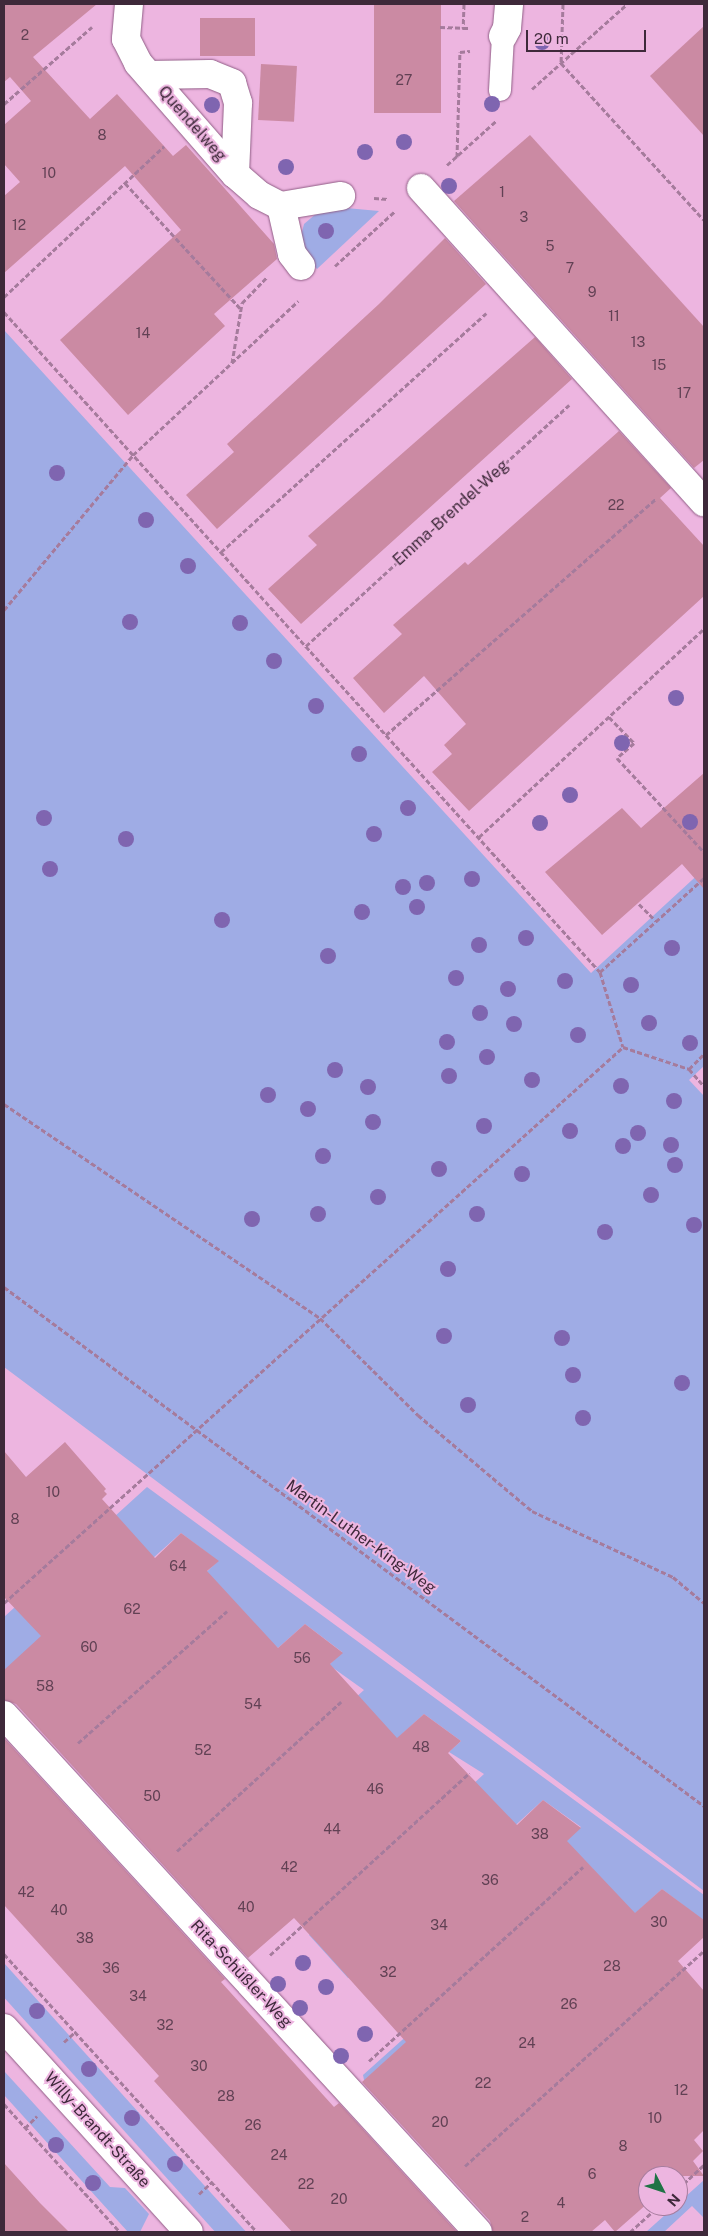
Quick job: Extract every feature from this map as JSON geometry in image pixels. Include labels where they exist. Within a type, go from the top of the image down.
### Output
[{"type":"street","name":"Quendelweg","points":[[129,4],[126,39],[138,62],[235,174],[259,195],[281,206]]},
{"type":"street","points":[[503,36],[507,28],[509,4]]},
{"type":"street","name":"Quendelweg","points":[[149,75],[210,74],[232,83],[238,103],[235,174]]},
{"type":"street","points":[[421,188],[704,502]]},
{"type":"street","points":[[296,260],[281,206],[341,196]]},
{"type":"street","name":"Rita-Schüßler-Weg","points":[[4,1716],[478,2232]]},
{"type":"street","name":"Willy-Brandt-Straße","points":[[4,2028],[189,2232]]},
{"type":"lane","points":[[500,90],[503,36]]},
{"type":"path","points":[[463,28],[464,4]]},
{"type":"path","points":[[563,4],[561,63],[704,220]]},
{"type":"path","points":[[4,104],[97,23]]},
{"type":"path","points":[[440,27],[471,28],[470,36]]},
{"type":"path","points":[[457,157],[460,52],[470,52],[470,44]]},
{"type":"path","points":[[4,297],[190,122]]},
{"type":"path","points":[[125,183],[241,309]]},
{"type":"path","points":[[232,363],[241,309],[252,290],[296,260]]},
{"type":"path","points":[[221,552],[512,290]]},
{"type":"path","points":[[4,312],[600,972],[623,1047]]},
{"type":"path","name":"Emma-Brendel-Weg","points":[[306,646],[596,380]]},
{"type":"path","points":[[386,735],[681,477]]},
{"type":"path","points":[[479,837],[704,629]]},
{"type":"path","points":[[609,717],[634,743],[617,758],[704,852]]},
{"type":"path","points":[[600,972],[704,878]]},
{"type":"path","points":[[639,904],[656,921]]},
{"type":"path","points":[[623,1047],[689,1069],[704,1086]]},
{"type":"path","points":[[4,1602],[623,1047]]},
{"type":"path","points":[[689,1069],[704,1054]]},
{"type":"path","points":[[4,1104],[320,1318],[418,1415],[532,1511],[673,1577],[704,1603]]},
{"type":"path","name":"Martin-Luther-King-Weg","points":[[4,1287],[704,1806]]},
{"type":"path","points":[[51,1767],[227,1611]]},
{"type":"path","points":[[150,1875],[341,1702]]},
{"type":"path","points":[[245,1978],[469,1773]]},
{"type":"path","points":[[343,2084],[583,1867]]},
{"type":"path","points":[[439,2190],[704,1951]]},
{"type":"path","points":[[4,1954],[257,2232]]},
{"type":"path","points":[[4,2104],[120,2232]]},
{"type":"path","points":[[688,2180],[704,2165]]},
{"type":"path","points":[[630,2232],[648,2216]]},
{"type":"shaded area","points":[[346,208],[379,211],[317,269],[307,258],[301,236],[304,224],[317,213]]},
{"type":"shaded area","points":[[4,330],[591,973],[704,869],[704,1066],[689,1080],[704,1096],[704,1891],[4,1367]]},
{"type":"shaded area","points":[[147,1487],[704,1895],[704,1921],[662,1889],[404,2125],[364,2080],[363,2075],[593,1869],[565,1842],[581,1827],[543,1800],[348,1978],[309,1935],[484,1774],[449,1752],[461,1741],[424,1714],[354,1778],[342,1710],[364,1690],[329,1665],[342,1652],[305,1624],[278,1648],[197,1581],[218,1561],[181,1533],[8,1688],[4,1683],[4,1617]]},
{"type":"shaded area","points":[[4,1963],[246,2232],[215,2232],[4,1997]]},
{"type":"shaded area","points":[[4,2071],[110,2187],[125,2188],[149,2214],[140,2232],[128,2232],[4,2095]]},
{"type":"shaded area","points":[[704,2180],[704,2218],[692,2206],[688,2210],[688,2194]]},
{"type":"shaded area","points":[[664,2216],[681,2216],[664,2232],[646,2232]]},
{"type":"building","points":[[4,4],[97,4],[33,57],[90,119],[117,94],[173,156],[186,145],[274,244],[277,259],[214,314],[225,326],[128,415],[60,340],[181,230],[125,166],[4,273],[4,196],[20,182],[4,164],[4,125],[31,101],[10,77],[4,82]]},
{"type":"building","points":[[374,4],[441,4],[441,113],[374,113]]},
{"type":"building","points":[[200,18],[255,18],[255,56],[200,56]]},
{"type":"building","points":[[704,26],[704,136],[650,76]]},
{"type":"building","points":[[261,64],[297,66],[294,122],[258,120]]},
{"type":"building","points":[[530,135],[704,327],[704,460],[694,468],[454,201]]},
{"type":"building","points":[[445,238],[486,284],[217,529],[186,495],[234,452],[227,444],[379,304]]},
{"type":"building","points":[[535,337],[572,379],[301,624],[268,589],[317,545],[308,536]]},
{"type":"building","points":[[619,431],[671,488],[660,498],[704,546],[704,596],[469,811],[432,772],[452,754],[444,745],[466,724],[424,676],[384,713],[353,678],[402,634],[393,625],[465,562],[468,565]]},
{"type":"building","points":[[704,773],[704,889],[682,864],[602,935],[545,872],[622,808],[641,828]]},
{"type":"building","points":[[65,1442],[106,1489],[104,1491],[107,1494],[102,1499],[155,1558],[181,1533],[219,1561],[207,1571],[278,1648],[305,1624],[343,1653],[330,1664],[397,1738],[424,1714],[461,1741],[448,1753],[517,1825],[543,1800],[581,1828],[567,1841],[635,1913],[662,1889],[704,1920],[704,1937],[678,1961],[704,1991],[704,2130],[694,2140],[703,2151],[693,2161],[704,2176],[688,2176],[688,2166],[638,2166],[638,2212],[615,2232],[605,2220],[591,2232],[493,2232],[490,2221],[362,2082],[406,2042],[319,1945],[294,1918],[248,1958],[16,1704],[4,1700],[4,1670],[41,1636],[4,1597],[4,1451],[26,1477]]},
{"type":"building","points":[[4,1738],[225,1979],[221,1982],[334,2107],[339,2103],[457,2232],[292,2232],[247,2183],[154,2081],[159,2076],[4,1905]]},
{"type":"building","points":[[4,2163],[40,2203],[69,2232],[4,2232]]}]
